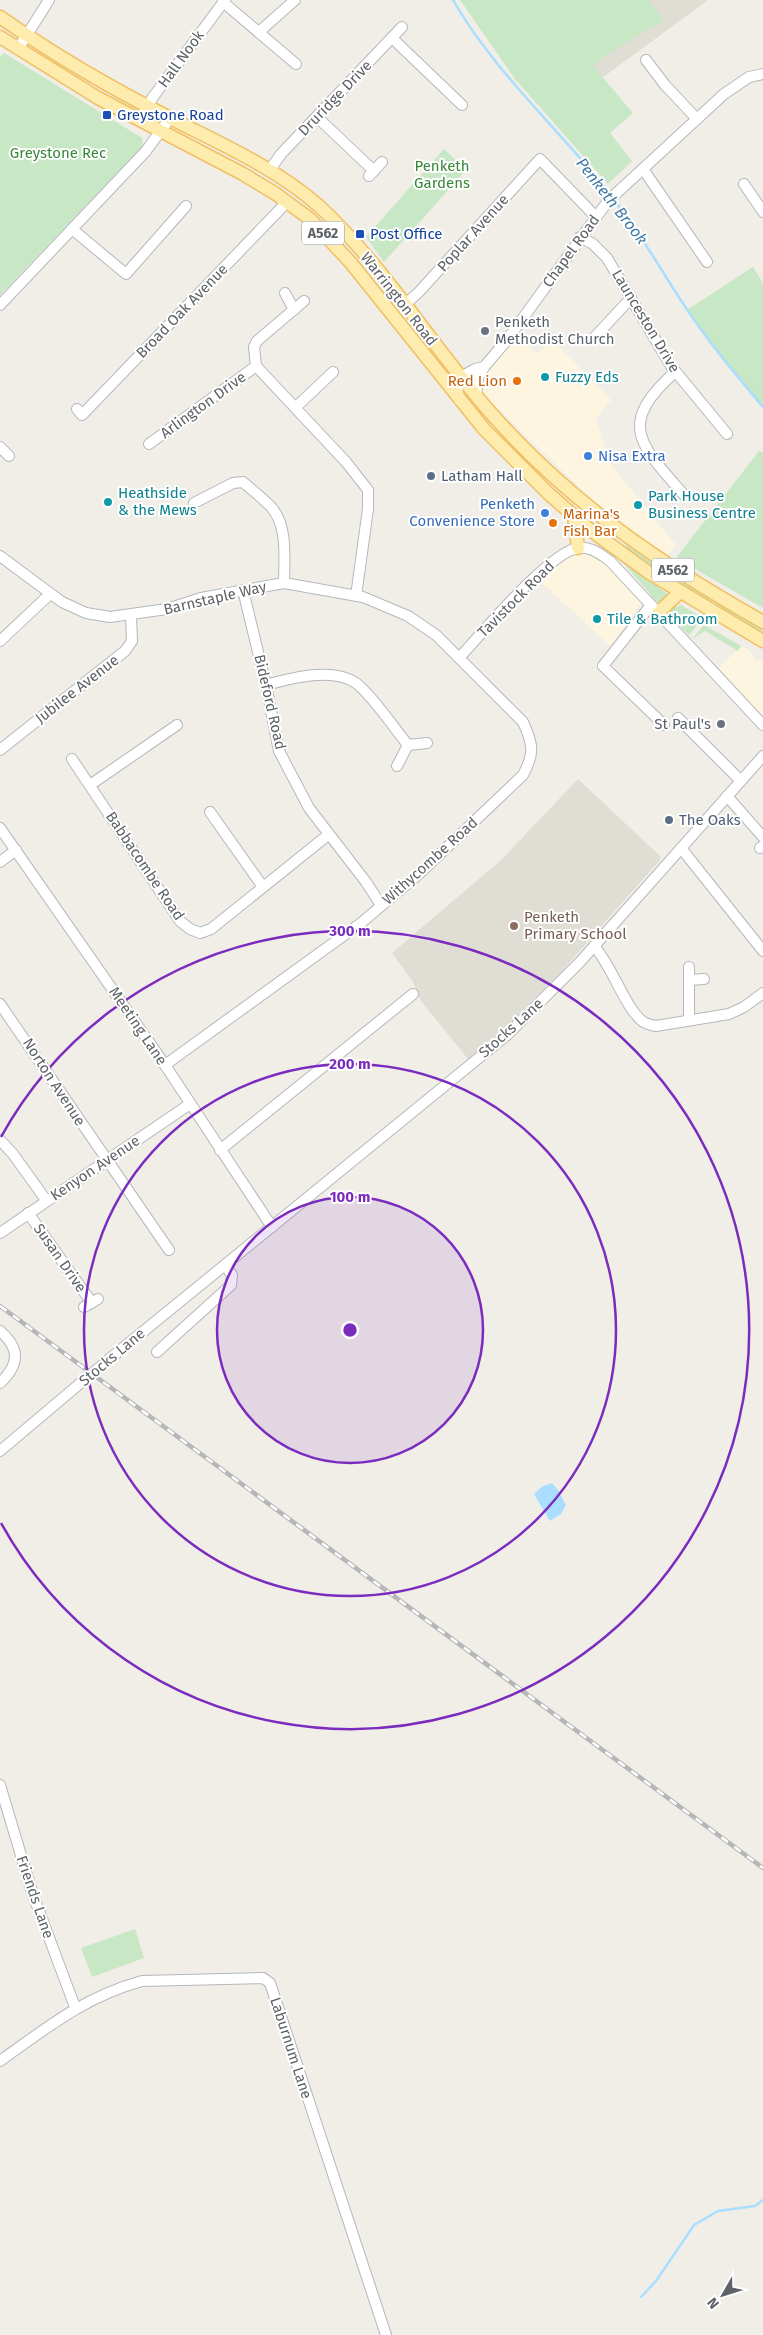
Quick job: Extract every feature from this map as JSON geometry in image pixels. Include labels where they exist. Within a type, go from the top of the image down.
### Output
[{"type":"main road","name":"Warrington Road","points":[[0,17],[102,82],[269,171],[317,205],[341,228],[476,396],[531,455],[589,508],[660,561],[763,622]]},
{"type":"main road","name":"Warrington Road","points":[[0,37],[140,120],[243,174],[287,202],[310,220],[351,263],[459,401],[520,466],[574,516]]},
{"type":"main road","points":[[574,516],[578,548]]},
{"type":"main road","name":"A562","points":[[574,516],[627,557],[680,592],[763,641]]},
{"type":"main road","points":[[655,609],[680,592]]},
{"type":"street","points":[[18,49],[50,0]]},
{"type":"street","points":[[260,31],[295,0]]},
{"type":"street","points":[[224,1],[296,64]]},
{"type":"street","name":"Hall Nook","points":[[140,120],[147,106],[224,1]]},
{"type":"street","name":"Druridge Drive","points":[[269,171],[281,154],[402,27]]},
{"type":"street","points":[[392,38],[462,105]]},
{"type":"street","points":[[646,60],[665,85],[697,119]]},
{"type":"street","name":"Chapel Road","points":[[476,396],[478,378],[484,367],[608,201],[739,82],[749,77],[763,74]]},
{"type":"street","points":[[317,117],[371,174],[382,162]]},
{"type":"street","points":[[0,305],[146,151],[162,132],[170,118]]},
{"type":"street","name":"Poplar Avenue","points":[[404,305],[418,294],[540,159],[595,216]]},
{"type":"street","points":[[643,169],[707,262]]},
{"type":"street","points":[[744,184],[763,212]]},
{"type":"street","name":"Broad Oak Avenue","points":[[77,409],[82,415],[287,202]]},
{"type":"street","points":[[72,229],[126,274],[186,206]]},
{"type":"street","name":"Launceston Drive","points":[[580,237],[593,244],[607,258],[675,372],[727,434]]},
{"type":"street","points":[[285,293],[294,310]]},
{"type":"street","points":[[593,339],[631,298]]},
{"type":"street","name":"Arlington Drive","points":[[304,300],[257,342],[254,347],[256,366],[346,462],[369,494],[356,596]]},
{"type":"street","name":"Arlington Drive","points":[[149,444],[256,366]]},
{"type":"street","name":"Chapel Road","points":[[461,378],[484,367]]},
{"type":"street","points":[[296,407],[333,372]]},
{"type":"street","points":[[675,372],[648,398],[642,411],[641,431],[644,445],[650,456],[684,495]]},
{"type":"street","points":[[459,401],[457,390],[461,378]]},
{"type":"street","points":[[0,447],[9,456]]},
{"type":"street","points":[[194,503],[233,483],[243,482],[272,508],[279,520],[284,545],[284,583]]},
{"type":"street","points":[[578,548],[592,550],[610,561],[763,725]]},
{"type":"street","name":"Tavistock Road","points":[[460,657],[493,618],[555,560],[566,552],[578,548]]},
{"type":"street","name":"Barnstaple Way","points":[[0,556],[50,594],[86,613],[110,617],[131,616],[167,609],[201,598],[284,583],[356,596],[408,616],[436,635],[460,657]]},
{"type":"street","name":"Bideford Road","points":[[243,590],[266,684],[279,751],[309,808],[366,882],[381,905]]},
{"type":"street","points":[[0,641],[50,594]]},
{"type":"street","points":[[655,609],[603,666],[664,725]]},
{"type":"street","name":"Jubilee Avenue","points":[[0,750],[125,651],[132,641],[131,616]]},
{"type":"street","name":"Withycombe Road","points":[[165,1065],[361,923],[420,873],[523,774],[532,759],[531,741],[523,722],[460,657]]},
{"type":"street","points":[[266,684],[310,675],[330,675],[355,683],[408,745]]},
{"type":"street","points":[[678,718],[741,780]]},
{"type":"street","points":[[90,785],[177,725]]},
{"type":"street","points":[[408,745],[427,743]]},
{"type":"street","points":[[397,766],[408,745]]},
{"type":"street","name":"Stocks Lane","points":[[0,1451],[507,1035],[594,946],[763,756]]},
{"type":"street","name":"Babbacombe Road","points":[[72,759],[180,921],[190,929],[200,933],[211,929],[328,835]]},
{"type":"street","points":[[727,796],[763,837]]},
{"type":"street","points":[[210,812],[262,887]]},
{"type":"street","name":"Meeting Lane","points":[[0,828],[165,1065],[272,1228]]},
{"type":"street","points":[[681,848],[763,951]]},
{"type":"street","points":[[0,862],[16,850]]},
{"type":"street","points":[[594,946],[606,961],[636,1014],[644,1023],[656,1026],[737,1011],[763,992]]},
{"type":"street","points":[[689,967],[689,1020]]},
{"type":"street","points":[[689,980],[704,979]]},
{"type":"street","points":[[220,1150],[413,994]]},
{"type":"street","name":"Norton Avenue","points":[[0,1004],[169,1250]]},
{"type":"street","name":"Kenyon Avenue","points":[[0,1232],[190,1104]]},
{"type":"street","points":[[0,1140],[13,1154],[46,1200]]},
{"type":"street","name":"Susan Drive","points":[[28,1213],[91,1303]]},
{"type":"street","name":"Stocks Lane","points":[[157,1355],[231,1285],[232,1275],[225,1265]]},
{"type":"street","points":[[0,1331],[14,1346],[15,1356],[14,1367],[0,1383]]},
{"type":"street","name":"Friends Lane","points":[[0,1785],[32,1892],[75,2008]]},
{"type":"street","name":"Laburnum Lane","points":[[0,2061],[75,2008],[142,1981],[263,1978],[270,1983],[386,2335]]},
{"type":"shaded area","points":[[538,0],[708,0],[583,92]]},
{"type":"shaded area","points":[[509,330],[538,354],[552,339],[611,400],[596,418],[609,462],[676,545],[667,555],[602,509],[472,383],[471,376]]},
{"type":"shaded area","points":[[593,552],[606,561],[643,601],[610,646],[535,577],[560,553]]},
{"type":"shaded area","points":[[741,646],[749,650],[755,660],[763,660],[763,720],[719,668]]},
{"type":"shaded area","name":"Penketh Primary School","points":[[578,779],[660,856],[660,860],[562,971],[508,1025],[468,1059],[421,1001],[413,982],[392,953],[501,860]]},
{"type":"green space","points":[[460,0],[648,0],[664,20],[606,55],[593,66],[633,113],[610,133],[632,161],[608,184],[515,79]]},
{"type":"green space","name":"Greystone Rec","points":[[4,53],[142,138],[143,146],[0,295],[0,57]]},
{"type":"green space","name":"Penketh Gardens","points":[[444,149],[466,170],[384,262],[366,237]]},
{"type":"green space","points":[[753,267],[763,283],[763,407],[721,358],[687,310]]},
{"type":"green space","points":[[759,451],[763,452],[763,608],[676,558]]},
{"type":"green space","points":[[627,544],[713,599],[710,605],[624,549]]},
{"type":"green space","points":[[619,558],[666,593],[667,596],[663,602],[657,602]]},
{"type":"green space","points":[[716,601],[763,628],[763,635],[713,607]]},
{"type":"green space","points":[[681,605],[703,618],[689,635],[670,616],[671,609]]},
{"type":"green space","points":[[704,625],[741,646],[738,651],[705,631],[692,639]]},
{"type":"green space","points":[[135,1929],[144,1958],[92,1977],[81,1948]]},
{"type":"water","points":[[552,1483],[566,1505],[561,1514],[550,1521],[534,1494],[543,1486]]},
{"type":"waterway","name":"Penketh Brook","points":[[453,0],[488,52],[611,195]]},
{"type":"waterway","name":"Penketh Brook","points":[[614,200],[697,324],[763,407]]},
{"type":"waterway","name":"Penketh Brook","points":[[641,2297],[656,2281],[694,2225],[718,2211],[755,2206],[763,2200]]},
{"type":"railway","points":[[0,1306],[763,1868]]},
{"type":"place","name":"Greystone Road","points":[[107,115]]},
{"type":"place","name":"Post Office","points":[[360,234]]},
{"type":"place","name":"Penketh Methodist Church","points":[[485,331]]},
{"type":"place","name":"Fuzzy Eds","points":[[545,377]]},
{"type":"place","name":"Red Lion","points":[[517,381]]},
{"type":"place","name":"Nisa Extra","points":[[588,456]]},
{"type":"place","name":"Latham Hall","points":[[431,476]]},
{"type":"place","name":"Heathside & the Mews","points":[[108,502]]},
{"type":"place","name":"Park House Business Centre","points":[[638,505]]},
{"type":"place","name":"Penketh Convenience Store","points":[[545,513]]},
{"type":"place","name":"Marina's Fish Bar","points":[[553,523]]},
{"type":"place","name":"Tile & Bathroom","points":[[597,619]]},
{"type":"place","name":"St Paul's","points":[[721,724]]},
{"type":"place","name":"The Oaks","points":[[669,820]]},
{"type":"place","name":"Penketh Primary School","points":[[514,926]]}]
